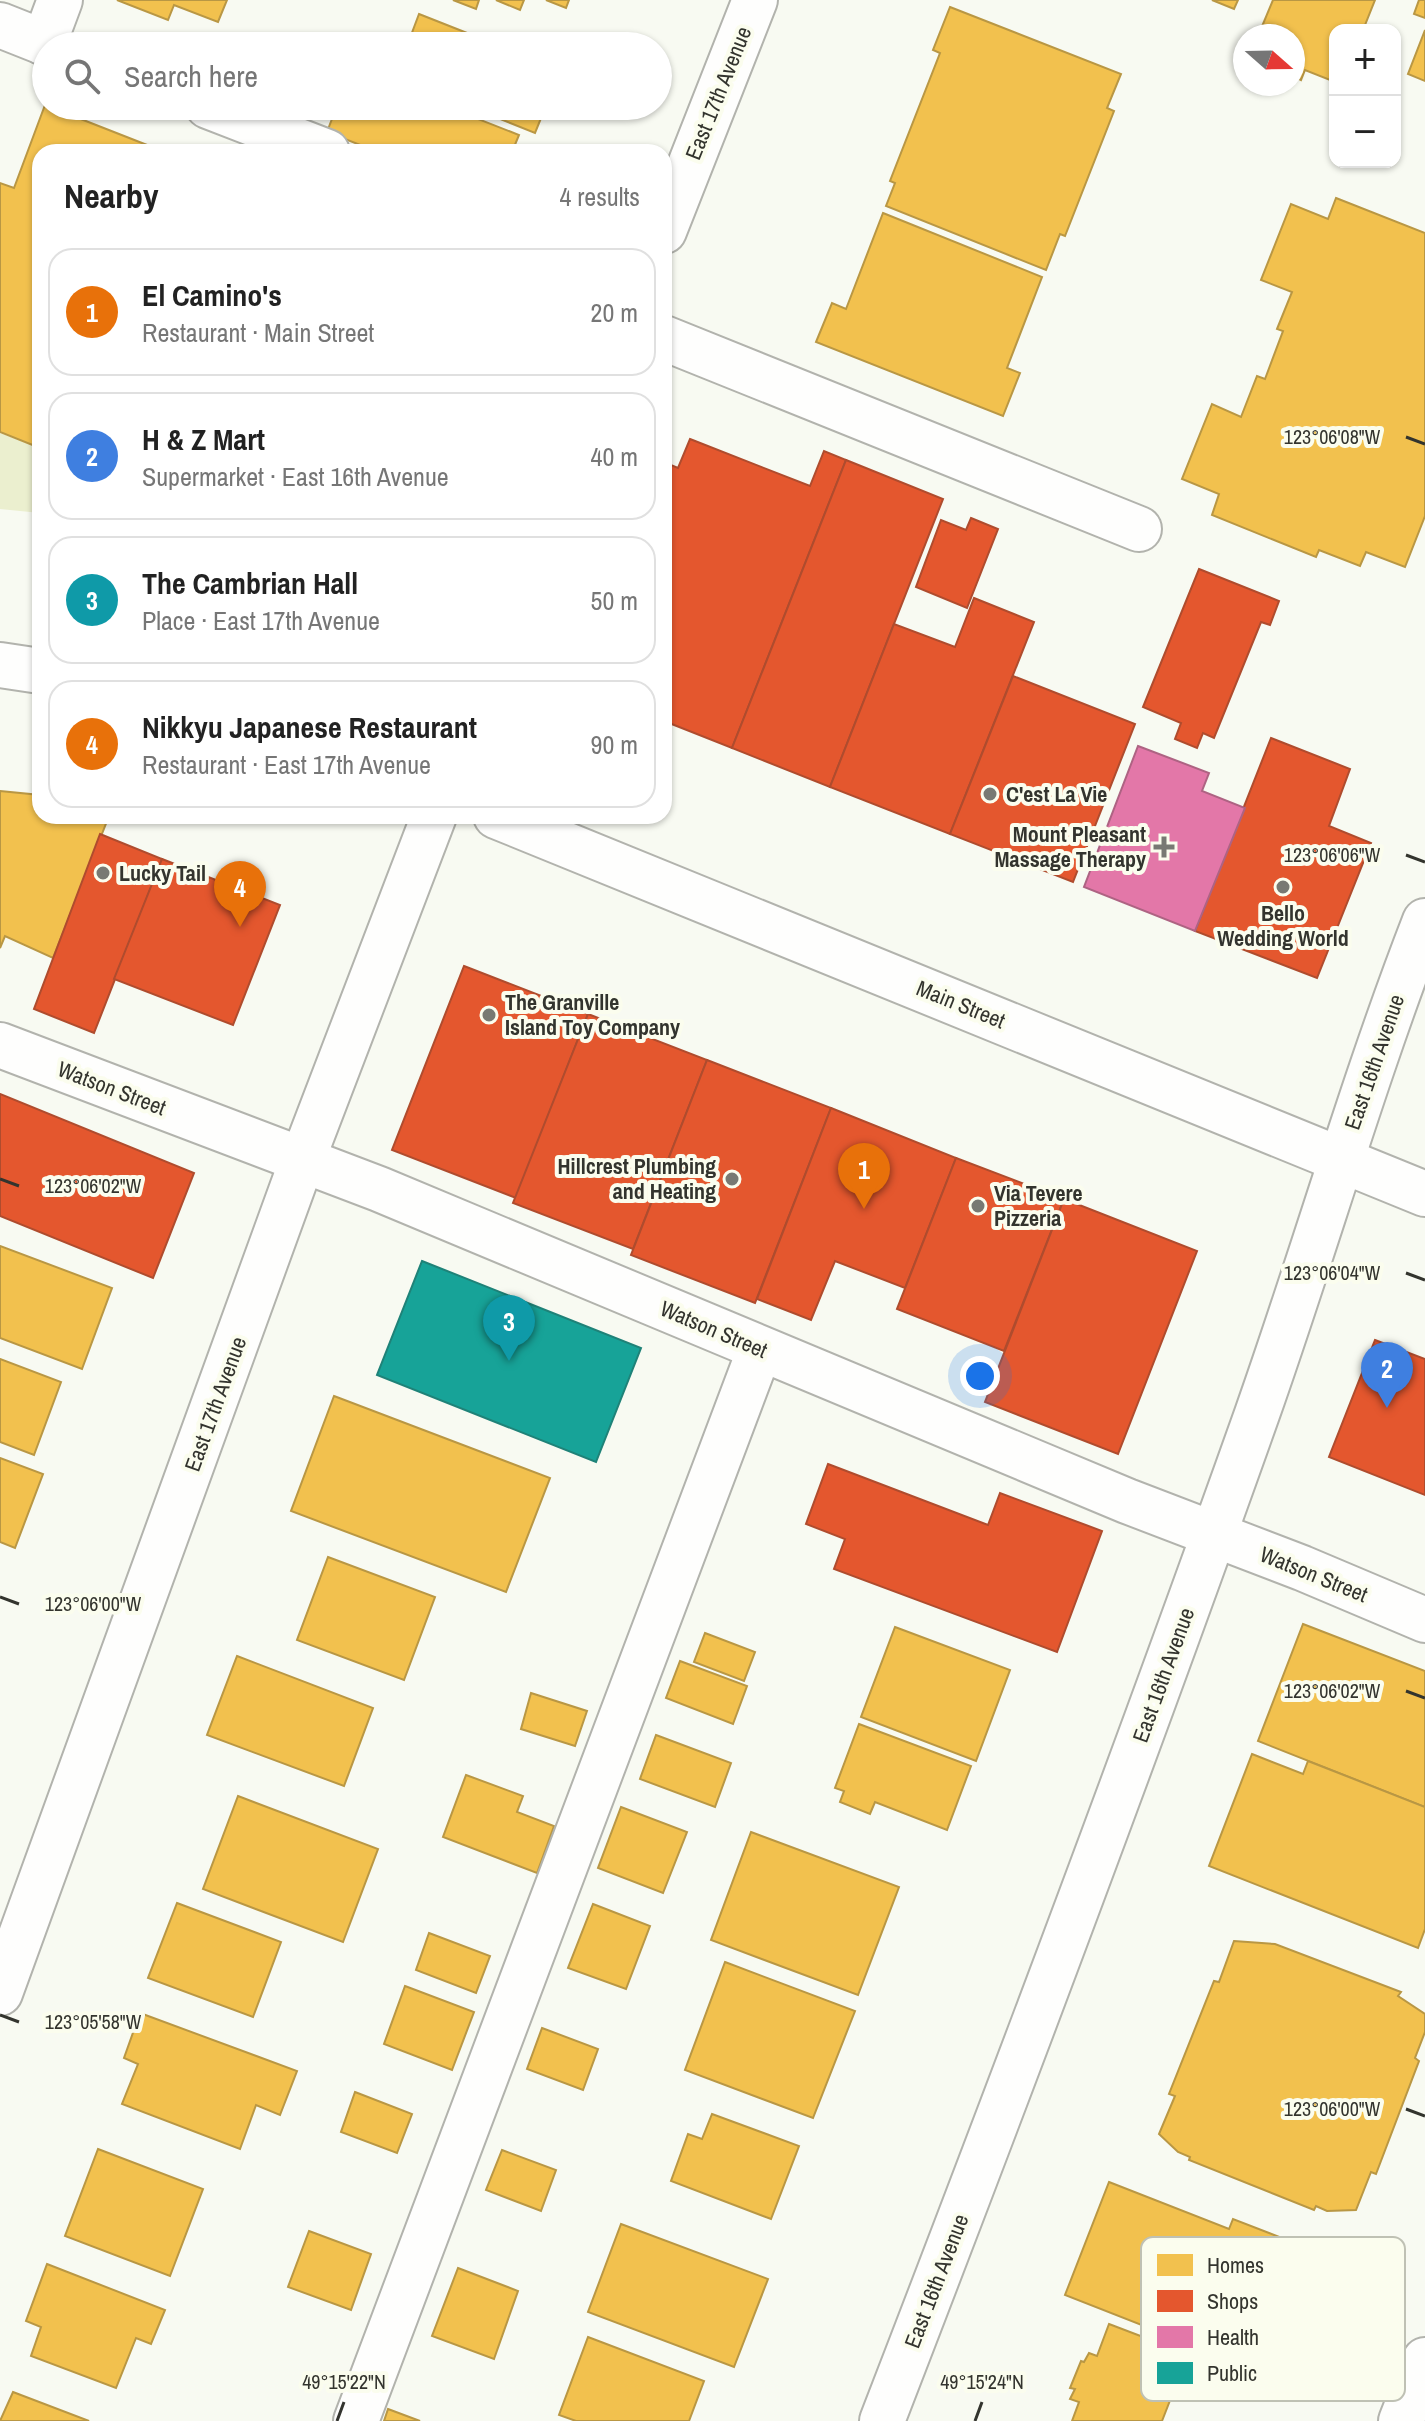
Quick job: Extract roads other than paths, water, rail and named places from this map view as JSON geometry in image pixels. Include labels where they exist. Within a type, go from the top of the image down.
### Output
[{"type":"street","points":[[51,32],[60,0]]},
{"type":"street","name":"East 17th Avenue","points":[[672,211],[755,0]]},
{"type":"street","points":[[0,25],[32,38]]},
{"type":"street","points":[[244,120],[306,144]]},
{"type":"street","points":[[672,341],[1139,529]]},
{"type":"street","points":[[0,665],[32,670]]},
{"type":"street","name":"East 17th Avenue","points":[[0,1993],[302,1161],[431,824]]},
{"type":"street","name":"Main Street","points":[[516,824],[1425,1194]]},
{"type":"street","name":"East 16th Avenue","points":[[882,2421],[1045,2001],[1214,1535],[1307,1274],[1380,1038],[1425,921]]},
{"type":"street","name":"Watson Street","points":[[0,1045],[302,1161],[1425,1620]]},
{"type":"street","points":[[356,2421],[760,1349]]},
{"type":"street","points":[[1401,2421],[1425,2360]]},
{"type":"place","name":"C'est La Vie","points":[[990,794]]},
{"type":"place","name":"Mount Pleasant Massage Therapy","points":[[1164,847]]},
{"type":"place","name":"Lucky Tail","points":[[103,873]]},
{"type":"place","name":"Bello Wedding World","points":[[1283,887]]},
{"type":"place","name":"Nikkyu Japanese Restaurant","points":[[240,927]]},
{"type":"place","name":"The Granville Island Toy Company","points":[[489,1015]]},
{"type":"place","name":"Hillcrest Plumbing and Heating","points":[[732,1179]]},
{"type":"place","name":"Via Tevere Pizzeria","points":[[978,1206]]},
{"type":"place","name":"El Camino's","points":[[864,1209]]},
{"type":"place","name":"The Cambrian Hall","points":[[509,1361]]},
{"type":"place","name":"H & Z Mart","points":[[1387,1408]]}]
